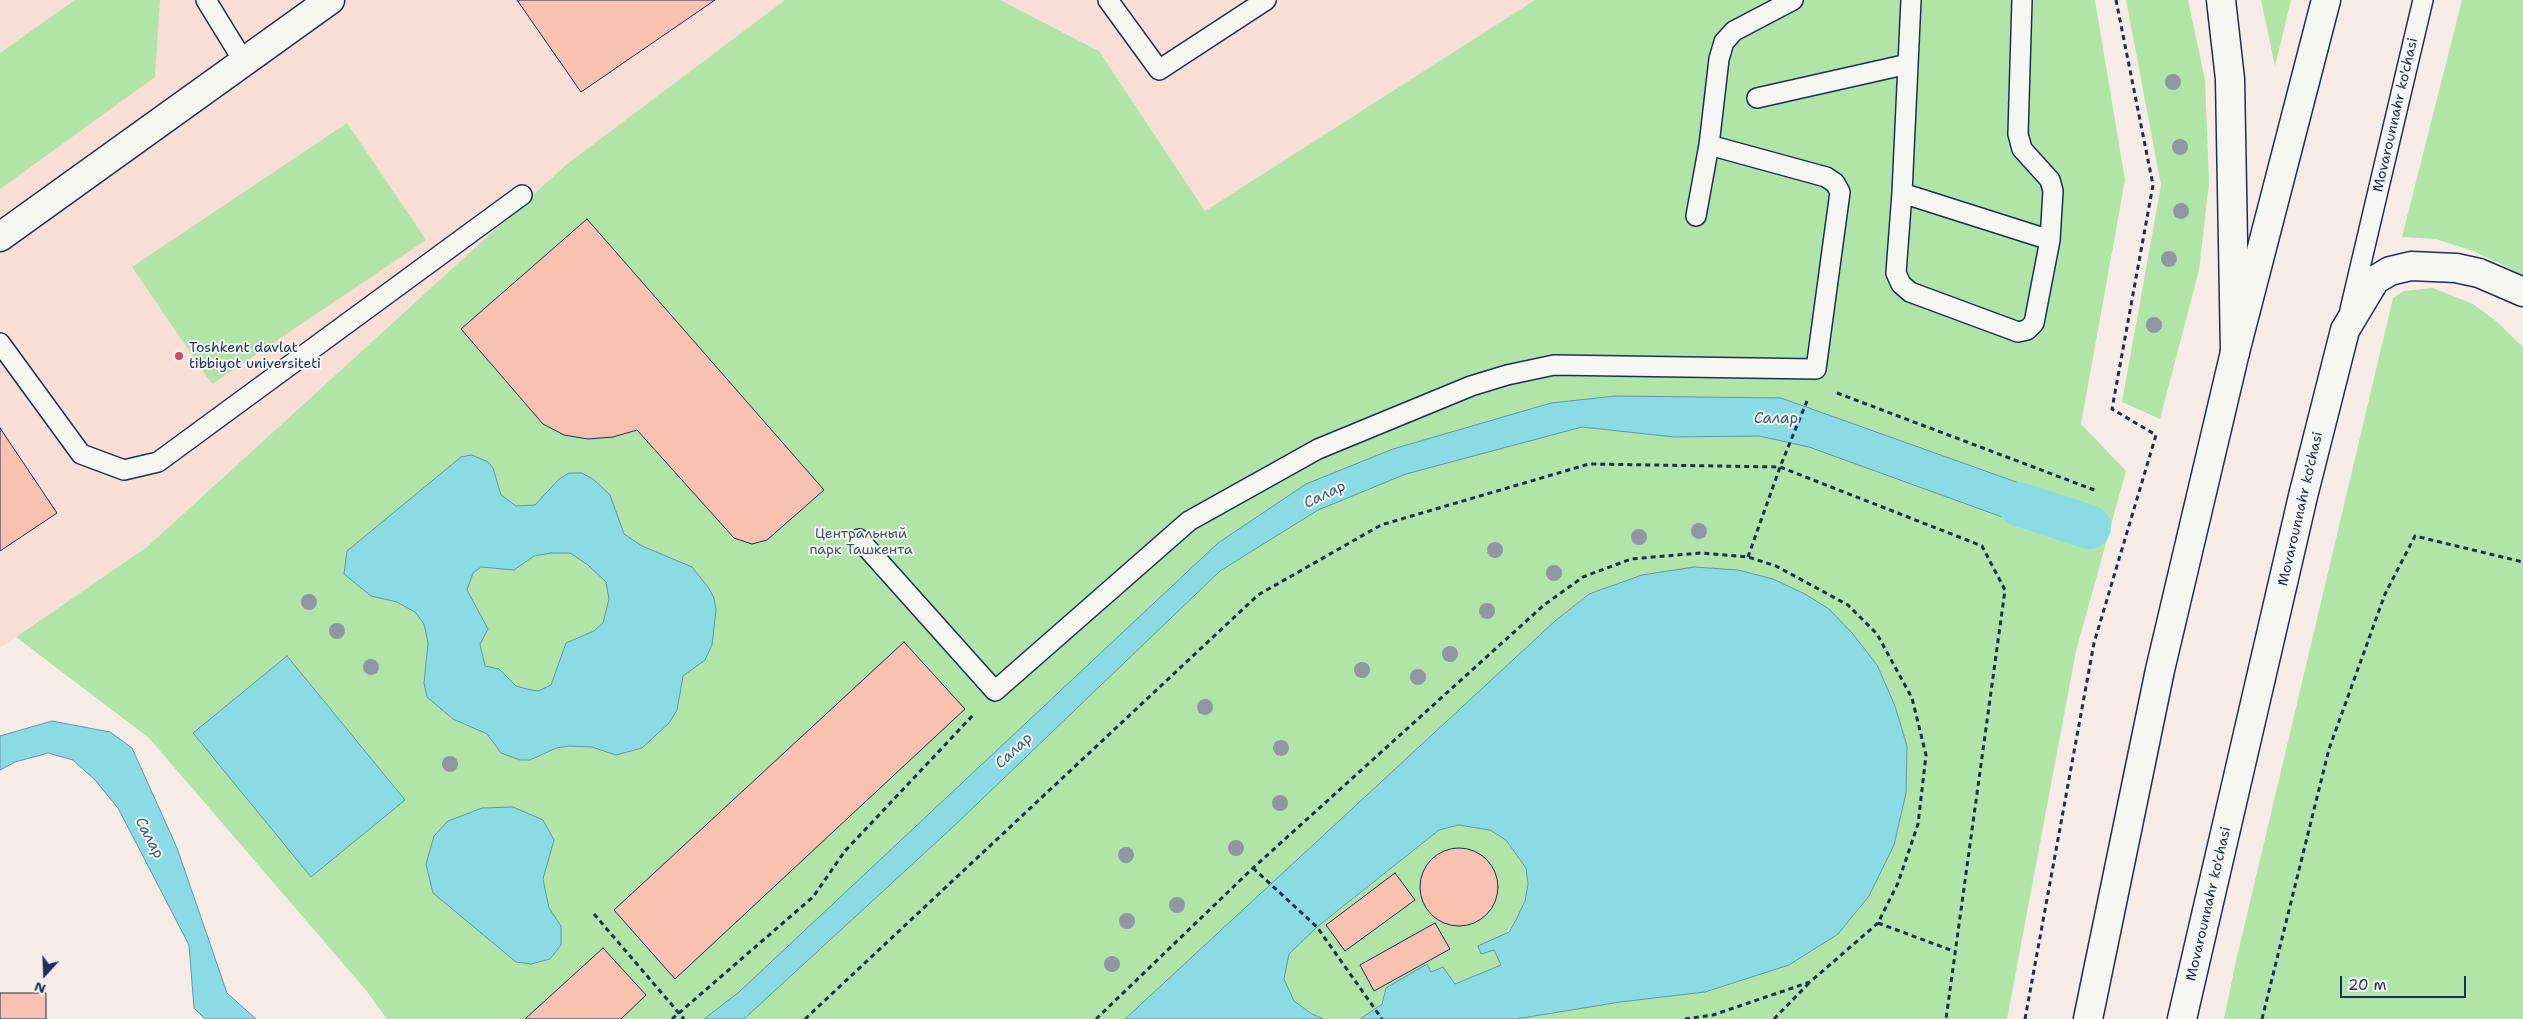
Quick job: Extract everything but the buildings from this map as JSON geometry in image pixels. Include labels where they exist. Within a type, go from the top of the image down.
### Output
[{"type":"street","points":[[0,237],[330,0]]},
{"type":"street","points":[[2221,0],[2230,79],[2235,352]]},
{"type":"street","points":[[2088,1019],[2160,670],[2209,460],[2326,0]]},
{"type":"street","points":[[2345,330],[2375,280],[2390,271],[2411,266],[2456,268],[2479,273],[2523,292]]},
{"type":"street","name":"Movarounnahr ko'chasi","points":[[2182,1019],[2303,496],[2345,330]]},
{"type":"lane","points":[[206,0],[244,62]]},
{"type":"lane","points":[[1108,0],[1159,70],[1266,0]]},
{"type":"lane","points":[[1696,216],[1709,145],[1719,59],[1724,42],[1734,31],[1793,0]]},
{"type":"lane","points":[[1911,0],[1902,193],[1896,273],[1901,284],[1910,292],[2018,332],[2027,330],[2034,323],[2050,240],[2053,191],[2050,180],[2022,149],[2018,134],[2022,0]]},
{"type":"lane","name":"Movarounnahr ko'chasi","points":[[2345,330],[2423,0]]},
{"type":"lane","points":[[1757,98],[1908,64]]},
{"type":"lane","points":[[859,539],[995,691],[1189,521],[1318,449],[1471,386],[1507,375],[1554,365],[1816,369],[1840,192],[1835,183],[1826,177],[1709,145]]},
{"type":"lane","points":[[1902,193],[2050,240]]},
{"type":"lane","points":[[0,343],[81,454],[124,470],[158,462],[522,195]]},
{"type":"path","points":[[2025,1019],[2094,644],[2156,435],[2112,409],[2153,185],[2116,0]]},
{"type":"path","points":[[1832,391],[2097,492]]},
{"type":"path","points":[[1748,557],[1780,467],[1811,393]]},
{"type":"path","points":[[805,1019],[1258,595],[1381,525],[1590,464],[1780,467],[1982,546],[2005,590],[1946,1019]]},
{"type":"path","points":[[2262,1019],[2329,749],[2385,594],[2415,536],[2523,562]]},
{"type":"path","points":[[1096,1019],[1253,868],[1544,605],[1583,577],[1631,559],[1700,553],[1748,557],[1776,566],[1848,605],[1877,634],[1912,698],[1926,754],[1918,824],[1898,883],[1878,923],[1810,982],[1774,1019]]},
{"type":"path","points":[[672,1019],[813,897],[845,851],[995,691]]},
{"type":"path","points":[[1253,868],[1317,927],[1377,1008],[1382,1019]]},
{"type":"path","points":[[594,914],[684,1019]]},
{"type":"path","points":[[1878,923],[1956,952]]},
{"type":"path","points":[[1684,1019],[1714,1015],[1810,982]]},
{"type":"shaded area","name":"Toshkent davlat tibbiyot universiteti","points":[[0,0],[785,0],[567,164],[147,547],[0,648]]},
{"type":"shaded area","points":[[1000,0],[1535,0],[1205,211],[1099,51]]},
{"type":"green space","points":[[75,0],[160,0],[155,77],[0,189],[0,53]]},
{"type":"green space","name":"Центральный парк Ташкента","points":[[785,0],[1000,0],[1099,51],[1205,211],[1535,0],[2095,0],[2125,180],[2081,424],[2126,471],[2076,651],[2007,1019],[1516,1019],[1620,1002],[1705,992],[1789,965],[1838,934],[1869,896],[1894,845],[1906,793],[1907,746],[1895,706],[1877,665],[1805,594],[1773,579],[1738,570],[1694,567],[1642,575],[1588,594],[1555,621],[1125,1019],[387,1019],[365,989],[149,738],[16,637],[147,547],[567,164]]},
{"type":"green space","points":[[2126,0],[2188,0],[2205,80],[2209,183],[2199,270],[2160,419],[2122,402],[2161,185]]},
{"type":"green space","points":[[2261,0],[2291,0],[2275,66]]},
{"type":"green space","points":[[2462,0],[2523,0],[2523,278],[2509,268],[2473,251],[2436,239],[2402,237]]},
{"type":"green space","points":[[347,123],[426,240],[212,384],[132,267]]},
{"type":"green space","points":[[2433,288],[2473,304],[2496,321],[2523,347],[2523,1019],[2224,1019],[2236,961],[2393,298],[2404,291]]},
{"type":"green space","points":[[1459,825],[1490,830],[1506,840],[1526,868],[1528,884],[1525,901],[1516,920],[1494,949],[1501,965],[1455,984],[1431,972],[1427,964],[1384,998],[1377,1008],[1360,1019],[1324,1019],[1312,1014],[1294,1001],[1284,979],[1289,954],[1317,927],[1439,830]]},
{"type":"water","name":"Салар","points":[[1616,396],[1781,398],[2075,503],[2075,524],[2071,542],[1809,447],[1759,436],[1674,437],[1582,427],[1406,474],[1318,510],[1220,571],[955,825],[744,1019],[704,1019],[739,992],[1218,543],[1306,484],[1393,449],[1551,403]]},
{"type":"water","points":[[472,455],[488,462],[493,468],[501,495],[516,506],[535,505],[559,479],[569,473],[582,473],[593,479],[610,495],[624,534],[642,546],[692,567],[708,587],[714,598],[716,610],[712,645],[705,660],[683,676],[677,710],[669,723],[642,748],[616,755],[592,747],[569,746],[556,748],[530,760],[520,760],[501,753],[487,734],[453,719],[427,697],[424,683],[428,643],[424,624],[415,612],[397,602],[371,596],[344,574],[347,551],[461,457]],"holes":[[[551,553],[570,553],[588,565],[606,582],[609,599],[603,623],[594,631],[566,643],[551,685],[538,691],[516,686],[499,669],[485,666],[480,644],[488,629],[467,590],[473,573],[481,567],[514,570],[534,556]]]},
{"type":"water","points":[[1694,567],[1738,570],[1773,579],[1805,594],[1829,609],[1853,634],[1877,665],[1895,706],[1907,746],[1906,793],[1894,845],[1869,896],[1838,934],[1789,965],[1705,992],[1620,1002],[1516,1019],[1360,1019],[1382,1004],[1386,988],[1427,964],[1431,972],[1443,967],[1455,984],[1501,965],[1494,950],[1481,954],[1478,946],[1509,932],[1525,901],[1528,884],[1526,868],[1506,840],[1490,830],[1459,825],[1439,830],[1317,927],[1289,954],[1284,979],[1294,1001],[1312,1014],[1324,1019],[1125,1019],[1555,621],[1589,594],[1642,575]]},
{"type":"water","points":[[287,656],[405,800],[311,877],[193,733]]},
{"type":"water","name":"Салар","points":[[52,721],[110,732],[132,748],[177,848],[227,993],[256,1019],[205,1019],[194,1008],[189,945],[118,808],[95,780],[73,760],[48,753],[15,762],[0,770],[0,736]]},
{"type":"water","points":[[513,807],[543,820],[554,840],[543,879],[549,908],[561,926],[561,945],[550,959],[531,964],[516,962],[433,893],[426,864],[434,836],[448,821],[482,808]]},
{"type":"waterway","name":"Салар","points":[[2019,504],[2089,527]]},
{"type":"place","name":"Toshkent davlat tibbiyot universiteti","points":[[179,356]]}]
